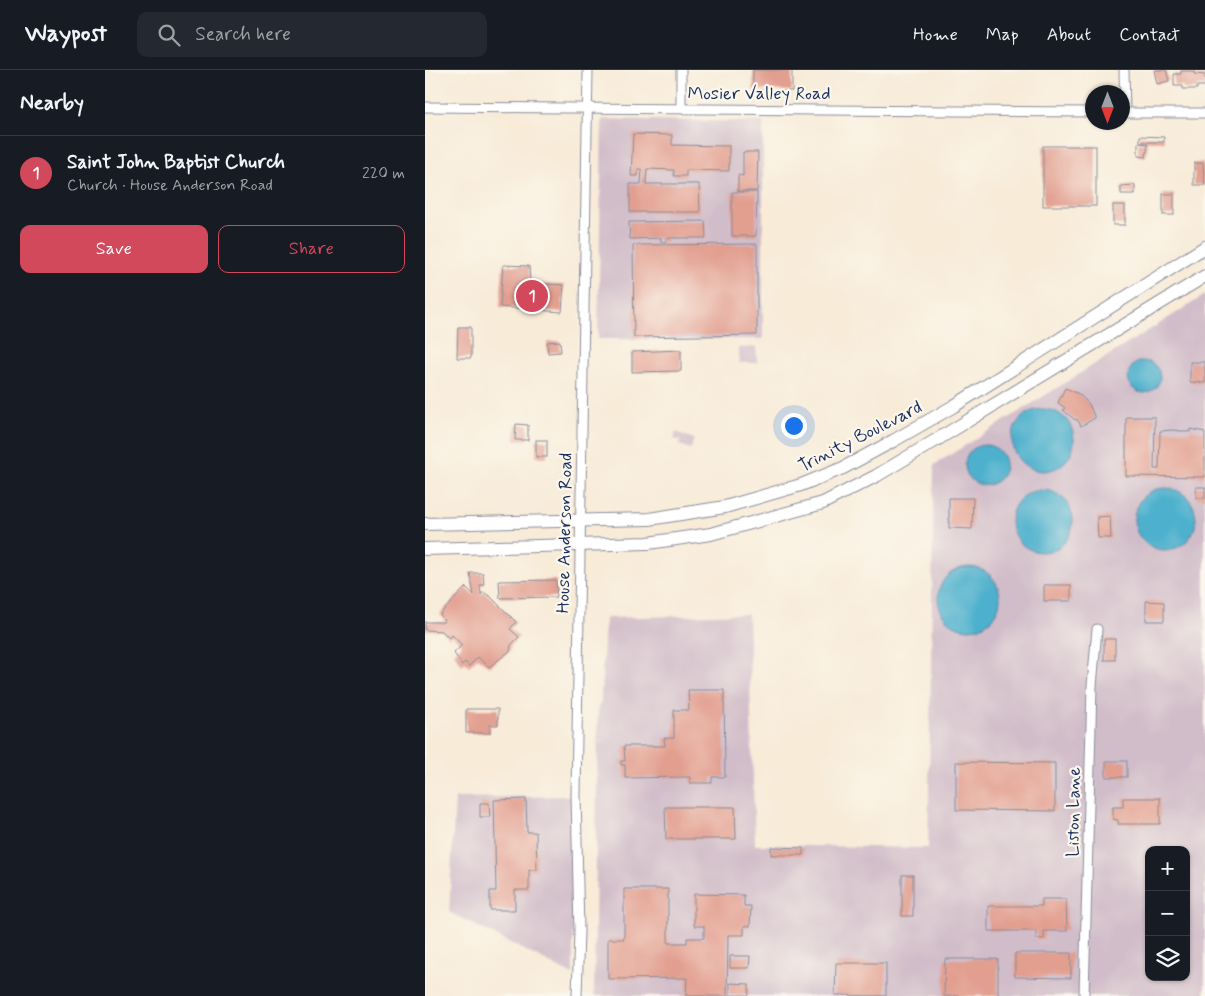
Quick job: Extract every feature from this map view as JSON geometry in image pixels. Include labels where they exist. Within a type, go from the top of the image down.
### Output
[{"type":"main road","name":"Trinity Boulevard","points":[[425,524],[649,519],[725,507],[801,485],[843,468],[893,442],[954,406],[1205,247]]},
{"type":"main road","points":[[425,549],[648,543],[711,534],[823,503],[930,444],[1205,276]]},
{"type":"main road","points":[[1105,311],[1117,329]]},
{"type":"street","name":"House Anderson Road","points":[[577,996],[579,931],[576,790],[588,70]]},
{"type":"street","points":[[681,70],[681,108]]},
{"type":"street","points":[[1124,70],[1124,85]]},
{"type":"street","name":"Mosier Valley Road","points":[[425,107],[1085,112]]},
{"type":"street","points":[[1130,113],[1205,113]]},
{"type":"street","name":"Liston Lane","points":[[1084,996],[1091,686],[1097,629]]},
{"type":"shaded area","points":[[602,119],[763,122],[763,339],[598,339]]},
{"type":"shaded area","points":[[1205,295],[1205,996],[594,996],[598,712],[601,700],[605,618],[748,614],[755,845],[928,848],[934,465]]},
{"type":"shaded area","points":[[756,347],[757,363],[739,363],[738,348]]},
{"type":"shaded area","points":[[676,432],[694,439],[691,449],[679,445],[680,441],[674,439]]},
{"type":"shaded area","points":[[573,796],[573,975],[449,912],[455,798]]},
{"type":"water","points":[[1144,361],[1156,365],[1160,377],[1156,389],[1144,393],[1132,389],[1128,377],[1132,365]]},
{"type":"water","points":[[1043,409],[1055,412],[1065,418],[1071,428],[1074,440],[1071,452],[1065,462],[1055,468],[1043,471],[1031,468],[1021,462],[1015,452],[1012,440],[1015,428],[1021,418],[1031,412]]},
{"type":"water","points":[[989,445],[996,448],[1002,454],[1005,465],[1004,473],[996,482],[989,485],[981,485],[974,482],[966,473],[965,461],[968,454],[977,446]]},
{"type":"water","points":[[1165,488],[1177,491],[1187,497],[1193,507],[1196,519],[1193,531],[1187,541],[1177,547],[1165,550],[1153,547],[1143,541],[1137,531],[1134,519],[1137,507],[1143,497],[1153,491]]},
{"type":"water","points":[[1042,490],[1054,493],[1064,499],[1070,509],[1073,521],[1070,533],[1064,543],[1054,549],[1042,552],[1030,549],[1020,543],[1014,533],[1011,521],[1014,509],[1020,499],[1030,493]]},
{"type":"water","points":[[969,567],[981,570],[991,576],[997,586],[1000,598],[997,610],[991,620],[981,626],[969,629],[957,626],[947,620],[941,610],[938,598],[941,586],[947,576],[957,570]]},
{"type":"building","points":[[753,70],[792,70],[792,91],[753,90]]},
{"type":"building","points":[[1154,70],[1166,70],[1169,81],[1157,84]]},
{"type":"building","points":[[1181,71],[1194,71],[1194,74],[1205,75],[1205,86],[1197,86],[1197,89],[1183,89],[1183,86],[1174,86],[1174,74],[1181,74]]},
{"type":"building","points":[[633,134],[672,135],[672,145],[729,146],[729,171],[686,170],[686,176],[674,176],[674,170],[647,169],[646,184],[699,184],[700,212],[630,212],[630,184],[641,184],[642,169],[638,169],[638,176],[631,176]]},
{"type":"building","points":[[1140,136],[1164,137],[1164,142],[1140,142]]},
{"type":"building","points":[[1138,143],[1148,144],[1146,157],[1138,156]]},
{"type":"building","points":[[1043,146],[1096,146],[1096,206],[1043,206]]},
{"type":"building","points":[[743,152],[758,152],[757,191],[738,191],[738,175],[743,176]]},
{"type":"building","points":[[1194,163],[1203,163],[1205,185],[1194,185]]},
{"type":"building","points":[[1135,185],[1135,194],[1121,194],[1121,186]]},
{"type":"building","points":[[732,192],[757,192],[756,236],[732,236]]},
{"type":"building","points":[[1163,194],[1174,194],[1174,215],[1163,215]]},
{"type":"building","points":[[1113,205],[1125,205],[1125,225],[1113,225]]},
{"type":"building","points":[[705,221],[706,238],[666,238],[666,242],[661,242],[661,238],[630,239],[629,222]]},
{"type":"building","points":[[757,244],[757,335],[634,337],[633,245]]},
{"type":"building","points":[[503,265],[529,266],[530,283],[564,285],[562,312],[500,307]]},
{"type":"building","points":[[458,327],[471,327],[471,358],[457,358]]},
{"type":"building","points":[[560,341],[561,352],[548,353],[547,342]]},
{"type":"building","points":[[681,350],[681,371],[632,372],[632,352]]},
{"type":"building","points":[[1190,362],[1205,362],[1205,383],[1190,382]]},
{"type":"building","points":[[1065,388],[1079,394],[1089,404],[1095,418],[1081,426],[1077,419],[1075,420],[1063,410],[1065,408],[1058,403]]},
{"type":"building","points":[[1126,417],[1155,417],[1154,469],[1159,469],[1160,431],[1190,432],[1190,429],[1205,432],[1205,477],[1126,476]]},
{"type":"building","points":[[516,424],[528,425],[528,440],[515,440]]},
{"type":"building","points":[[536,440],[547,440],[547,457],[536,457]]},
{"type":"building","points":[[1196,487],[1205,487],[1205,498],[1196,498]]},
{"type":"building","points":[[949,498],[973,498],[972,529],[949,528]]},
{"type":"building","points":[[1110,516],[1111,538],[1098,538],[1097,517]]},
{"type":"building","points":[[470,573],[483,573],[484,585],[480,585],[481,595],[483,592],[491,597],[516,622],[510,629],[519,637],[511,645],[510,651],[489,667],[478,657],[469,666],[465,662],[462,665],[454,653],[462,645],[452,635],[449,638],[442,631],[425,630],[425,622],[445,622],[440,614],[466,587],[474,595]]},
{"type":"building","points":[[556,580],[557,597],[500,598],[499,581]]},
{"type":"building","points":[[1044,585],[1071,585],[1071,601],[1044,601]]},
{"type":"building","points":[[1146,601],[1164,602],[1164,621],[1146,621]]},
{"type":"building","points":[[1104,639],[1115,639],[1115,660],[1104,660]]},
{"type":"building","points":[[688,690],[724,690],[725,777],[712,777],[712,783],[690,783],[690,777],[625,778],[625,765],[621,765],[621,761],[625,761],[624,746],[665,746],[664,738],[674,738],[674,710],[689,710]]},
{"type":"building","points":[[466,709],[498,709],[498,725],[490,725],[490,733],[466,733]]},
{"type":"building","points":[[1106,761],[1127,761],[1127,777],[1106,777]]},
{"type":"building","points":[[956,762],[1055,763],[1055,811],[956,810]]},
{"type":"building","points":[[1123,798],[1160,798],[1160,824],[1118,824],[1118,820],[1113,819],[1113,807],[1123,807]]},
{"type":"building","points":[[526,799],[527,832],[536,832],[537,870],[529,870],[529,890],[515,890],[515,910],[490,910],[490,891],[496,891],[494,800]]},
{"type":"building","points":[[480,803],[489,803],[490,817],[480,817]]},
{"type":"building","points":[[665,807],[735,807],[736,839],[666,839]]},
{"type":"building","points":[[771,847],[803,848],[803,855],[771,855]]},
{"type":"building","points":[[902,875],[913,875],[913,916],[902,916]]},
{"type":"building","points":[[624,889],[668,889],[668,943],[687,943],[687,938],[704,938],[704,926],[694,926],[694,894],[744,895],[744,906],[751,906],[750,926],[744,926],[744,935],[728,935],[727,996],[686,996],[687,978],[608,979],[608,939],[624,939]]},
{"type":"building","points":[[1042,899],[1066,899],[1067,931],[1044,931],[1044,939],[1036,939],[1036,931],[988,931],[988,906],[1042,906]]},
{"type":"building","points":[[1015,953],[1071,953],[1071,978],[1015,977]]},
{"type":"building","points":[[730,956],[750,956],[749,968],[730,968]]},
{"type":"building","points":[[945,959],[998,959],[998,996],[944,996]]},
{"type":"building","points":[[836,963],[886,963],[886,996],[835,995]]},
{"type":"building","points":[[730,983],[749,984],[749,995],[730,995]]},
{"type":"place","name":"Saint John Baptist Church","points":[[532,296]]}]
